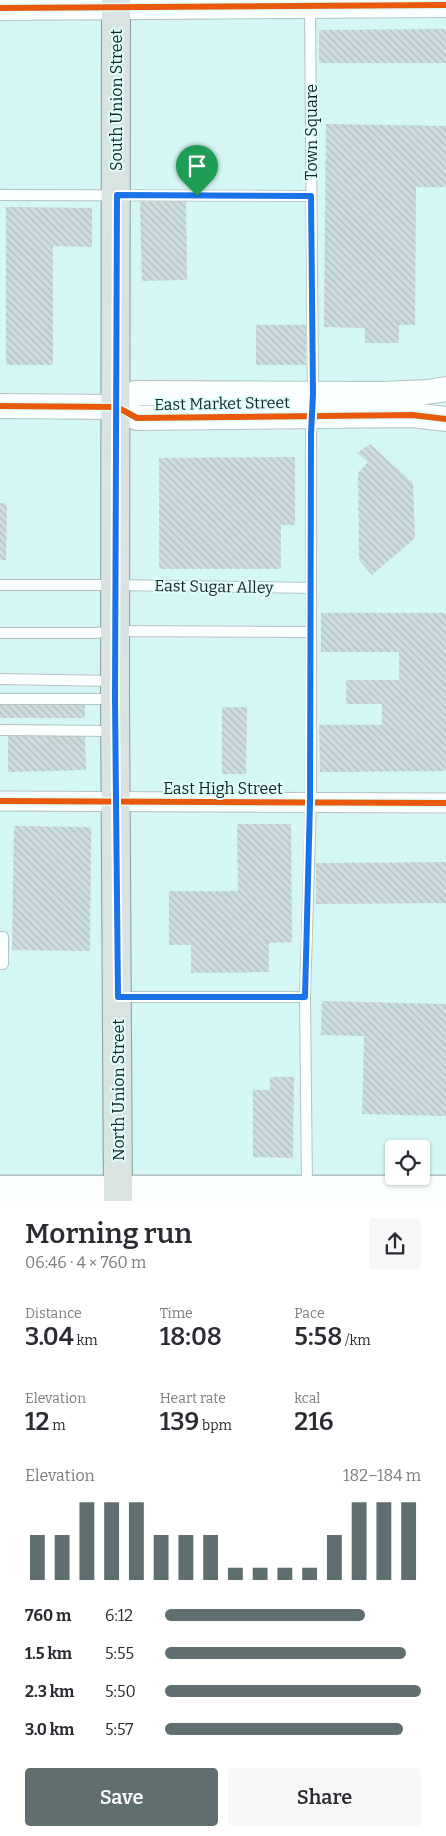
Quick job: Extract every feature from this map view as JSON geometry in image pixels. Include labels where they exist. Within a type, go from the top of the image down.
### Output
[{"type":"main road","name":"South Union Street","points":[[116,4],[117,439]]},
{"type":"main road","name":"North Union Street","points":[[117,439],[115,690],[118,1195]]},
{"type":"main road","points":[[4,1193],[308,1195],[446,1189]]},
{"type":"street","points":[[0,8],[116,4],[310,3],[446,5]]},
{"type":"street","name":"East Market Street","points":[[0,406],[117,407],[137,418],[312,405],[385,394],[446,389]]},
{"type":"street","name":"East Market Street","points":[[312,405],[446,420]]},
{"type":"street","name":"East High Street","points":[[0,801],[446,803]]},
{"type":"lane","name":"Town Square","points":[[308,1195],[305,997],[310,802],[312,405],[310,3]]},
{"type":"lane","points":[[0,196],[311,196]]},
{"type":"lane","name":"East Sugar Alley","points":[[0,585],[311,588]]},
{"type":"lane","points":[[0,633],[95,633],[116,631],[310,632]]},
{"type":"lane","points":[[0,679],[115,690]]},
{"type":"lane","points":[[0,699],[115,690]]},
{"type":"lane","points":[[0,730],[116,731]]},
{"type":"lane","points":[[0,937],[3,937],[3,964],[0,964]]},
{"type":"lane","points":[[118,997],[305,997]]},
{"type":"shaded area","points":[[0,0],[446,0],[446,1201],[0,1201]]},
{"type":"building","points":[[446,29],[446,63],[319,63],[319,30]]},
{"type":"building","points":[[326,124],[446,126],[446,187],[416,187],[415,325],[399,325],[399,343],[365,343],[365,328],[324,327]]},
{"type":"building","points":[[186,201],[187,280],[142,281],[140,202]]},
{"type":"building","points":[[6,207],[92,208],[92,247],[53,246],[53,365],[6,365]]},
{"type":"building","points":[[256,325],[306,325],[306,365],[256,365]]},
{"type":"building","points":[[370,444],[413,483],[415,538],[372,575],[359,560],[358,473],[368,462],[357,453]]},
{"type":"building","points":[[295,457],[295,525],[281,525],[281,569],[159,569],[159,458]]},
{"type":"building","points":[[0,503],[7,504],[6,560],[0,560]]},
{"type":"building","points":[[321,613],[446,613],[446,771],[320,772],[319,725],[382,725],[382,704],[346,704],[346,680],[399,680],[399,652],[321,652]]},
{"type":"building","points":[[0,701],[85,701],[85,718],[0,718]]},
{"type":"building","points":[[222,707],[247,707],[246,774],[222,774]]},
{"type":"building","points":[[85,733],[86,770],[8,772],[8,734]]},
{"type":"building","points":[[237,824],[291,824],[292,942],[269,943],[269,972],[191,973],[191,945],[169,945],[169,891],[238,891]]},
{"type":"building","points":[[14,826],[91,827],[90,951],[12,950]]},
{"type":"building","points":[[446,862],[446,903],[316,904],[316,863]]},
{"type":"building","points":[[322,1001],[446,1004],[446,1116],[362,1114],[364,1036],[321,1035]]},
{"type":"building","points":[[270,1077],[294,1077],[293,1158],[253,1157],[253,1090],[270,1090]]},
{"type":"cycle path","points":[[0,8],[446,5]]},
{"type":"cycle path","points":[[0,406],[117,407],[137,418],[412,415],[446,419]]},
{"type":"cycle path","points":[[0,801],[446,803]]},
{"type":"route","points":[[117,195],[197,196],[311,196],[313,394],[311,434],[310,802],[305,997],[118,997],[115,699],[117,195]]}]
